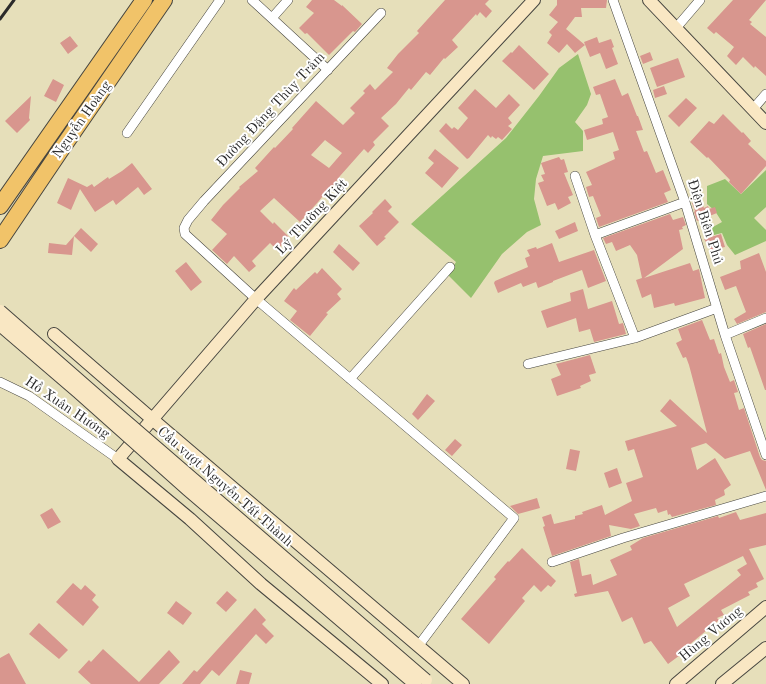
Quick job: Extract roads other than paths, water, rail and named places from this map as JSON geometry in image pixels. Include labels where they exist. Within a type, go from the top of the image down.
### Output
[{"type":"highway","name":"Nguyễn Hoàng","points":[[0,206],[144,0]]},
{"type":"highway","name":"Nguyễn Hoàng","points":[[0,240],[164,0]]},
{"type":"main road","name":"Lý Thường Kiệt","points":[[118,459],[256,299],[534,0]]},
{"type":"main road","points":[[649,0],[766,123]]},
{"type":"main road","name":"Cầu vượt Nguyễn Tất Thành","points":[[0,311],[424,683]]},
{"type":"main road","name":"Cầu vượt Nguyễn Tất Thành","points":[[0,325],[188,490],[424,683]]},
{"type":"main road","points":[[54,334],[463,684]]},
{"type":"main road","points":[[118,459],[190,519],[261,584],[382,684]]},
{"type":"main road","name":"Hùng Vương","points":[[676,684],[766,607]]},
{"type":"main road","points":[[722,684],[766,648]]},
{"type":"street","points":[[127,133],[220,0]]},
{"type":"street","points":[[252,0],[328,70]]},
{"type":"street","points":[[272,18],[288,0]]},
{"type":"street","name":"Điện Biên Phủ","points":[[613,0],[685,202],[725,335],[766,455]]},
{"type":"street","points":[[676,28],[700,0]]},
{"type":"street","name":"Đường Đặng Thùy Trâm","points":[[256,299],[185,234],[184,228],[188,220],[204,201],[381,13]]},
{"type":"street","points":[[753,109],[766,94]]},
{"type":"street","points":[[575,176],[595,235],[635,338]]},
{"type":"street","points":[[595,235],[685,202]]},
{"type":"street","points":[[350,379],[450,267]]},
{"type":"street","points":[[256,299],[514,518],[419,645]]},
{"type":"street","points":[[528,364],[635,338],[717,308]]},
{"type":"street","points":[[725,335],[766,318]]},
{"type":"street","name":"Hồ Xuân Hương","points":[[0,382],[29,396],[118,459]]},
{"type":"street","points":[[552,562],[623,538],[766,496]]},
{"type":"railway","points":[[0,19],[14,0]]}]
